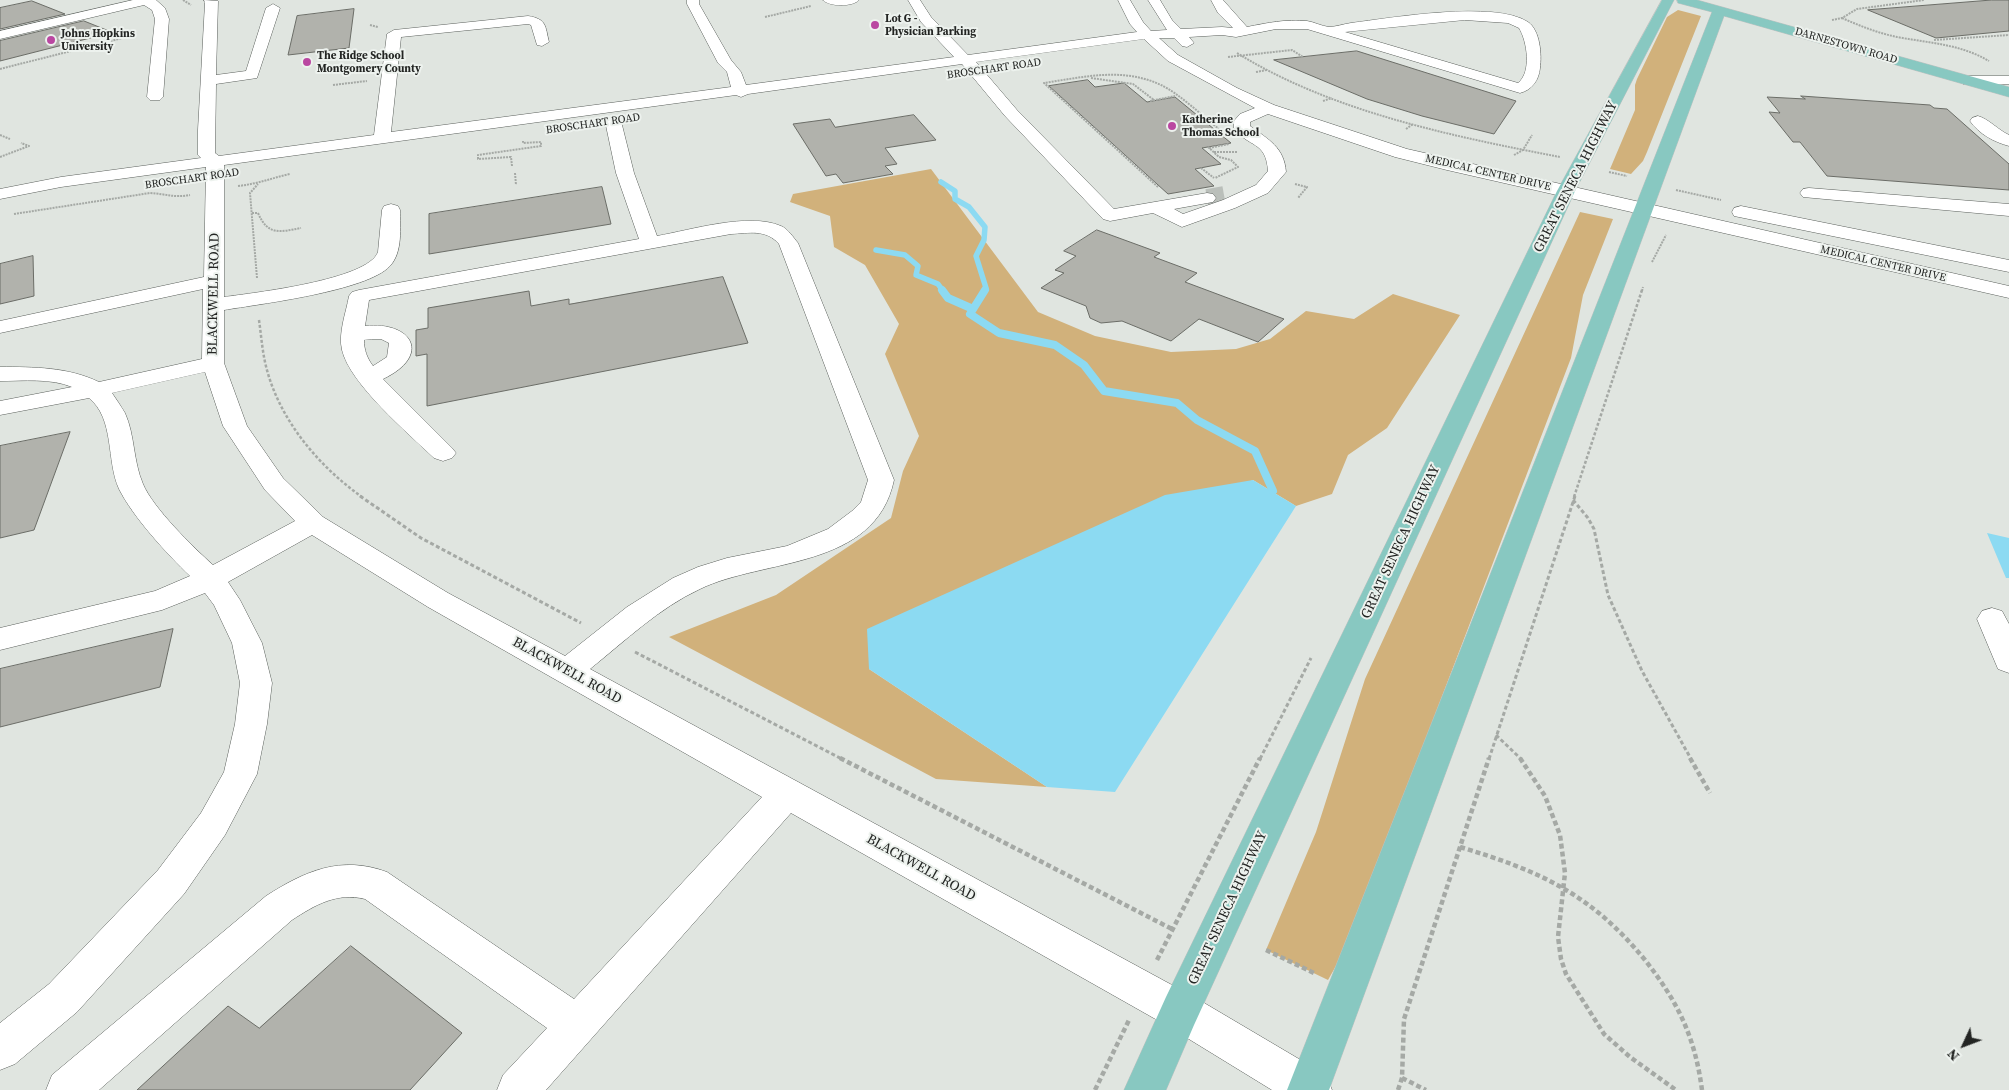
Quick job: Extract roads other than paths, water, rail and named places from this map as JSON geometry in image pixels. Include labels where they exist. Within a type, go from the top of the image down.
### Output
[{"type":"main road","name":"GREAT SENECA HIGHWAY","points":[[1145,1090],[1566,174],[1668,0]]},
{"type":"main road","name":"DARNESTOWN ROAD","points":[[1683,0],[2009,92]]},
{"type":"main road","points":[[1309,1089],[1644,192],[1718,10]]},
{"type":"street","points":[[0,35],[148,0],[158,8],[162,19],[155,97]]},
{"type":"street","name":"BLACKWELL ROAD","points":[[210,0],[212,1],[207,154],[215,176],[213,363],[235,426],[274,484],[313,523],[438,600],[1180,1011],[1309,1089]]},
{"type":"street","points":[[693,0],[726,63],[723,68],[726,74],[739,88]]},
{"type":"street","points":[[829,0],[853,0]]},
{"type":"street","points":[[914,0],[926,19],[972,66],[1011,113],[1110,215],[1159,199],[1262,189]]},
{"type":"street","name":"MEDICAL CENTER DRIVE","points":[[1124,0],[1137,24],[1146,35],[1173,58],[1268,108],[1401,152],[1566,174],[1644,192],[2009,292]]},
{"type":"street","points":[[1154,0],[1181,38],[1202,53]]},
{"type":"street","points":[[1216,0],[1240,32]]},
{"type":"street","points":[[208,81],[252,75],[274,8]]},
{"type":"street","points":[[1181,38],[1230,37],[1240,32],[1293,24],[1308,25],[1520,88],[1530,80],[1534,58],[1530,34],[1524,24],[1496,16],[1463,15],[1341,28],[1333,31]]},
{"type":"street","points":[[382,139],[394,34],[528,20],[535,21],[538,24],[542,42]]},
{"type":"street","name":"BROSCHART ROAD","points":[[5,211],[56,198],[613,121],[972,66],[1146,35],[1181,38]]},
{"type":"street","name":"BROSCHART ROAD","points":[[0,194],[61,182],[215,176],[382,139],[739,88],[1159,46],[1181,38]]},
{"type":"street","points":[[1968,80],[2009,80]]},
{"type":"street","points":[[1159,199],[1182,221],[1229,204],[1262,189],[1277,172],[1276,158],[1268,147],[1242,128],[1242,121],[1246,116],[1268,108]]},
{"type":"street","points":[[613,121],[625,173],[650,243]]},
{"type":"street","points":[[1978,121],[1993,134],[2009,141]]},
{"type":"street","name":"MEDICAL CENTER DRIVE","points":[[1566,174],[1602,175]]},
{"type":"street","points":[[1823,227],[1820,210],[1809,194],[2009,210]]},
{"type":"street","name":"MEDICAL CENTER DRIVE","points":[[1722,207],[2009,266]]},
{"type":"street","points":[[391,210],[387,255],[383,263],[355,288],[353,349],[368,377],[443,453]]},
{"type":"street","points":[[0,327],[214,293],[355,288],[750,227],[775,230],[788,243],[881,480],[880,493],[871,507],[841,534],[796,553],[708,573],[683,585],[650,605],[567,671]]},
{"type":"street","points":[[354,335],[380,332],[391,334],[400,340],[402,349],[400,357],[382,371],[368,377]]},
{"type":"street","points":[[0,408],[96,390],[213,363]]},
{"type":"street","points":[[0,374],[47,374],[72,379],[96,390],[108,403],[119,432],[123,467],[133,491],[184,555],[210,579],[226,600],[247,643],[256,683],[251,724],[240,774],[212,824],[171,882],[63,998],[0,1049]]},
{"type":"street","points":[[0,639],[162,600],[210,579],[313,523]]},
{"type":"street","points":[[2001,620],[2009,661]]},
{"type":"street","points":[[518,1090],[787,793]]},
{"type":"street","points":[[66,1090],[278,908],[305,891],[357,879],[374,884],[576,1025]]},
{"type":"water","points":[[1253,480],[1296,506],[1115,792],[1047,787],[869,669],[867,629],[1165,495]]},
{"type":"water","points":[[1987,533],[2009,538],[2009,578],[2006,578]]},
{"type":"waterway","points":[[941,182],[955,191],[955,199],[969,207],[985,227],[984,240],[976,256],[986,288],[984,291]]},
{"type":"waterway","points":[[876,250],[905,255],[918,266],[916,275],[938,284],[943,291]]},
{"type":"waterway","points":[[942,290],[948,298],[973,309]]},
{"type":"waterway","points":[[985,290],[970,314],[999,333],[1055,345],[1084,365],[1104,391],[1177,403],[1197,420],[1255,451],[1273,491]]},
{"type":"tunnel","points":[[1207,198],[1224,195]]},
{"type":"place","name":"Lot G - Physician Parking","points":[[875,25]]},
{"type":"place","name":"Johns Hopkins University","points":[[51,40]]},
{"type":"place","name":"The Ridge School Montgomery County","points":[[307,62]]},
{"type":"place","name":"Katherine Thomas School","points":[[1172,126]]}]
